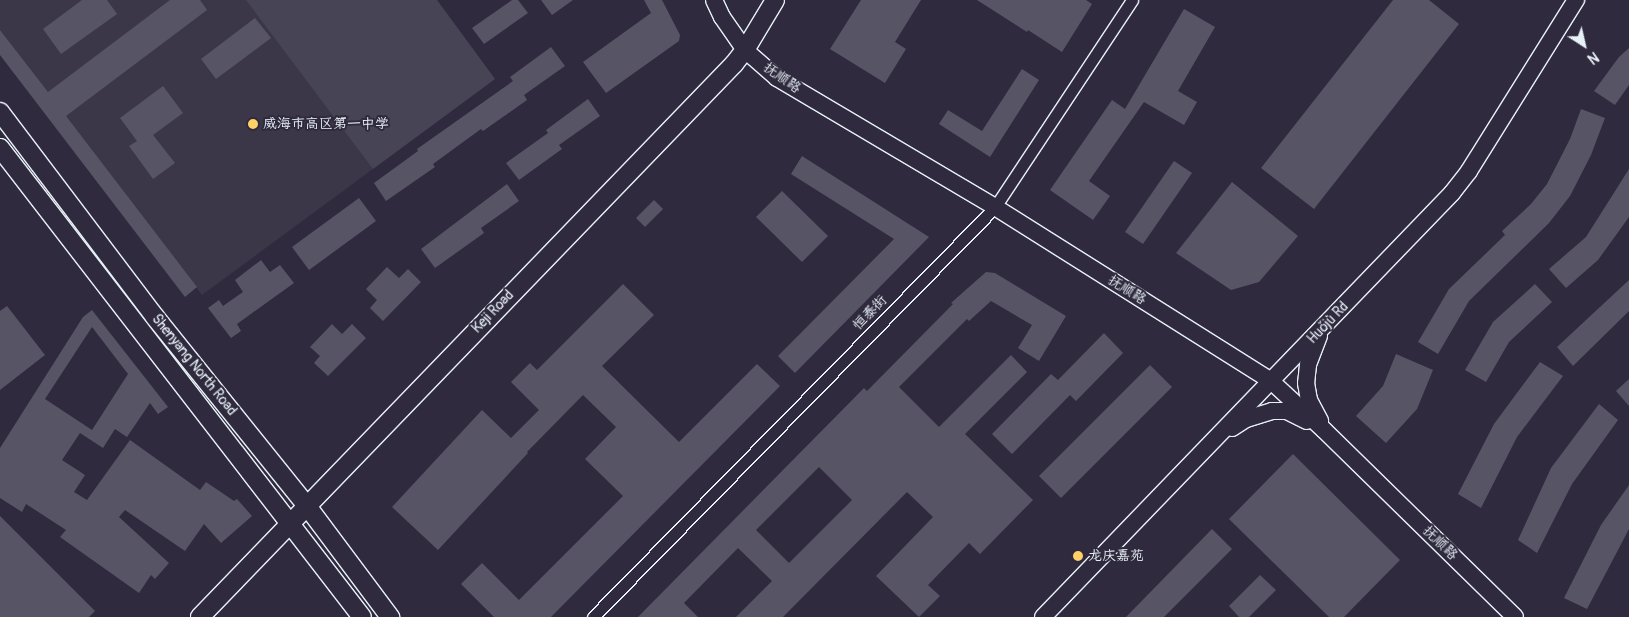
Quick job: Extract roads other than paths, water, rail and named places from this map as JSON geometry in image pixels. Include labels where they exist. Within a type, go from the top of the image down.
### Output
[{"type":"main road","name":"抚顺路","points":[[714,0],[745,50],[777,78],[995,207],[1271,381],[1324,430],[1515,617]]},
{"type":"main road","name":"Keji Road","points":[[200,617],[745,50],[775,0]]},
{"type":"main road","name":"Huǒjù Rd","points":[[1043,617],[1452,193],[1469,171],[1576,0]]},
{"type":"main road","name":"Shenyang North Road","points":[[0,112],[155,316],[306,506],[390,617]]},
{"type":"main road","name":"Shenyang North Road","points":[[0,148],[291,522],[362,617]]},
{"type":"main road","points":[[1322,329],[1308,365],[1306,383],[1309,400],[1324,430]]},
{"type":"main road","points":[[1216,437],[1246,419],[1272,411],[1287,411],[1324,430]]},
{"type":"street","name":"恒泰街","points":[[593,617],[995,207],[1132,0]]},
{"type":"place","name":"威海市高区第一中学","points":[[253,124]]},
{"type":"place","name":"龙庆嘉苑","points":[[1078,556]]}]
